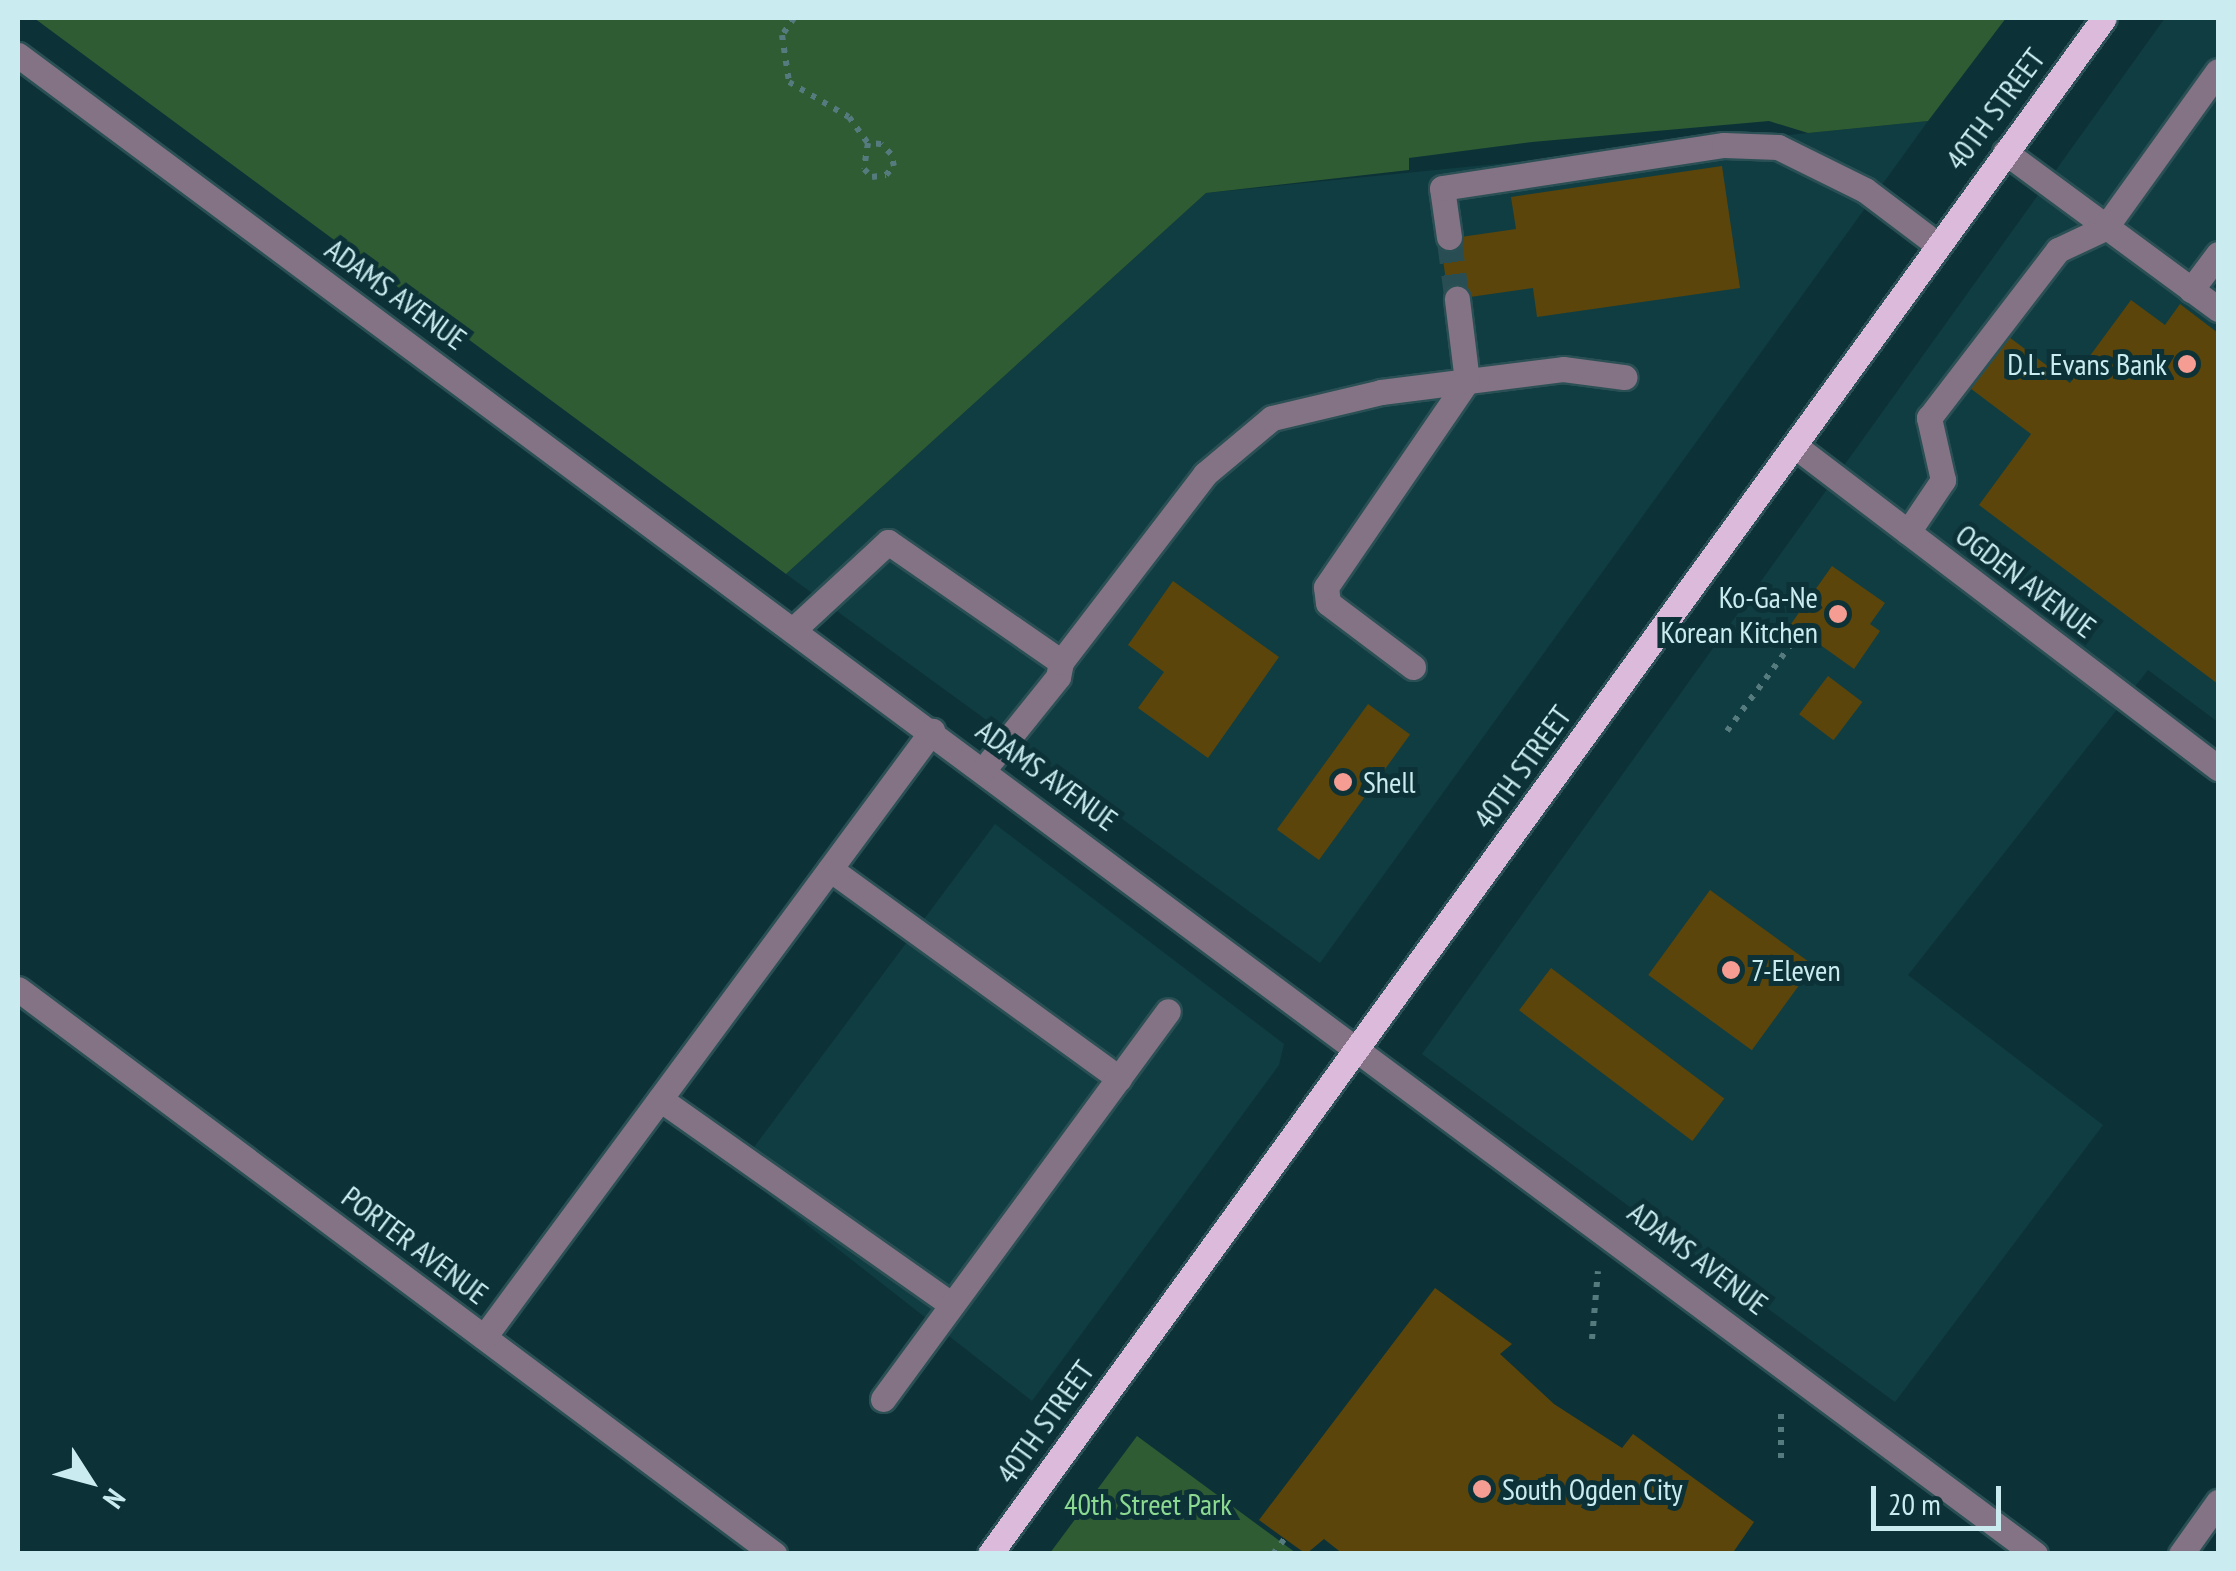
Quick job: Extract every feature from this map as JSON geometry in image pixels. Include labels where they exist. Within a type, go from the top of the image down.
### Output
[{"type":"main road","name":"40TH STREET","points":[[990,1554],[1795,446],[1935,242],[2104,18]]},
{"type":"street","name":"ADAMS AVENUE","points":[[18,55],[1359,1046],[2035,1554]]},
{"type":"street","points":[[1908,532],[1943,480],[1929,418],[2058,250],[2105,228],[2218,72]]},
{"type":"street","points":[[1449,237],[1442,188],[1724,146],[1778,148],[1865,190],[1935,242]]},
{"type":"street","points":[[2004,152],[2218,309]]},
{"type":"street","points":[[2191,290],[2218,254]]},
{"type":"street","points":[[1414,667],[1328,604],[1326,587],[1467,381],[1457,298]]},
{"type":"street","points":[[984,769],[1058,677],[1061,662],[1205,474],[1272,418],[1467,381],[1563,369],[1624,376]]},
{"type":"street","name":"OGDEN AVENUE","points":[[1795,446],[2218,768]]},
{"type":"street","points":[[794,628],[888,542],[1061,662]]},
{"type":"street","points":[[484,1337],[932,730]]},
{"type":"street","points":[[830,869],[1119,1078]]},
{"type":"street","name":"PORTER AVENUE","points":[[18,988],[774,1554]]},
{"type":"street","points":[[883,1399],[1168,1011]]},
{"type":"street","points":[[660,1099],[952,1305]]},
{"type":"street","points":[[2181,1554],[2218,1502]]},
{"type":"path","points":[[794,18],[782,35],[789,82],[850,117],[868,143],[864,169],[886,176],[894,166],[891,154],[881,144],[868,143]]},
{"type":"path","points":[[1727,732],[1801,631]]},
{"type":"path","points":[[1592,1339],[1602,1227]]},
{"type":"path","points":[[1274,1554],[1285,1538]]},
{"type":"shaded area","points":[[2165,18],[2218,18],[2218,722],[2148,670],[1908,975],[2103,1125],[1895,1402],[1422,1054]]},
{"type":"shaded area","points":[[1928,121],[1320,963],[786,574],[1206,193]]},
{"type":"shaded area","points":[[995,824],[1284,1044],[1279,1065],[1032,1401],[737,1170]]},
{"type":"green space","points":[[34,18],[2006,18],[1928,121],[1808,133],[1769,121],[1532,142],[1409,158],[1409,170],[1206,193],[786,574]]},
{"type":"green space","name":"40th Street Park","points":[[1137,1436],[1296,1553],[1050,1553]]},
{"type":"building","points":[[1722,166],[1740,288],[1537,317],[1533,288],[1449,300],[1440,240],[1516,229],[1511,197]]},
{"type":"building","points":[[2131,300],[2165,325],[2180,304],[2218,333],[2218,684],[1979,505],[2031,434],[1966,385],[2005,334],[2070,383]]},
{"type":"building","name":"Ko-Ga-Ne Korean Kitchen","points":[[1832,566],[1885,603],[1870,624],[1880,631],[1854,669],[1791,624]]},
{"type":"building","points":[[1173,581],[1279,657],[1208,758],[1138,708],[1164,672],[1128,645]]},
{"type":"building","points":[[1828,676],[1862,702],[1833,740],[1799,714]]},
{"type":"building","name":"Shell","points":[[1368,704],[1410,735],[1319,860],[1277,829]]},
{"type":"building","name":"7-Eleven","points":[[1710,890],[1814,965],[1752,1050],[1648,975]]},
{"type":"building","points":[[1551,968],[1724,1099],[1692,1141],[1519,1010]]},
{"type":"building","points":[[1435,1288],[1512,1344],[1500,1354],[1554,1404],[1622,1448],[1633,1434],[1754,1522],[1732,1554],[1343,1554],[1324,1539],[1306,1554],[1259,1520]]},
{"type":"tunnel","points":[[1449,237],[1457,299]]},
{"type":"place","name":"D.L. Evans Bank","points":[[2187,364]]},
{"type":"place","name":"Ko-Ga-Ne Korean Kitchen","points":[[1838,614]]},
{"type":"place","name":"Shell","points":[[1343,782]]},
{"type":"place","name":"7-Eleven","points":[[1731,970]]},
{"type":"place","name":"South Ogden City","points":[[1482,1489]]}]
